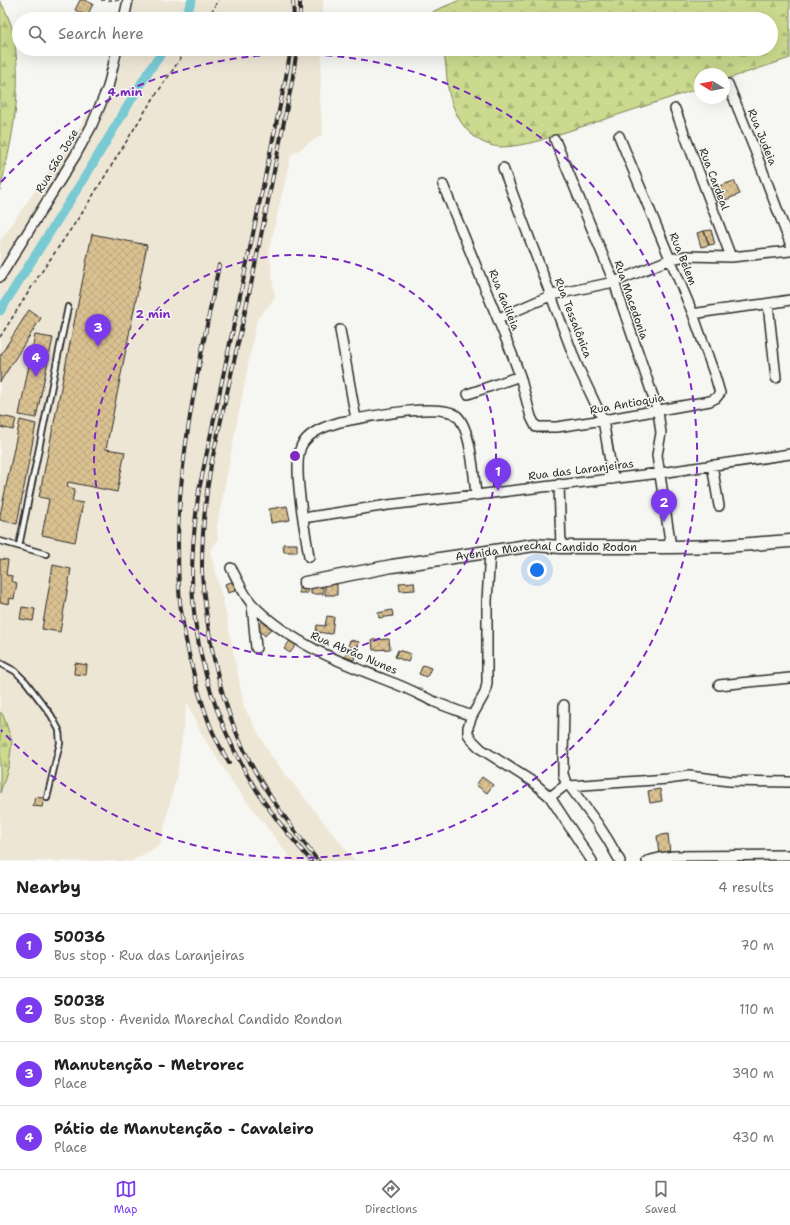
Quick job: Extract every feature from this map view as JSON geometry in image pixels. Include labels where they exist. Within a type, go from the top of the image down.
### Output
[{"type":"street","points":[[125,12],[128,0]]},
{"type":"street","name":"Rua São Jose","points":[[0,276],[75,156],[91,127],[108,87],[115,56]]},
{"type":"street","name":"Rua Judeia","points":[[730,89],[790,243]]},
{"type":"street","name":"Rua Cardeal","points":[[675,110],[732,257]]},
{"type":"street","name":"Rua Belem","points":[[619,136],[693,314],[720,393]]},
{"type":"street","name":"Rua Macedonia","points":[[555,140],[614,282],[658,411],[661,433],[657,454],[671,547]]},
{"type":"street","name":"Rua Tessalônica","points":[[503,168],[577,364],[603,420],[613,478]]},
{"type":"street","name":"Rua Galileia","points":[[443,185],[498,318],[520,376],[531,417],[536,427]]},
{"type":"street","points":[[498,318],[552,295],[614,282],[671,259],[686,256],[732,257],[790,251]]},
{"type":"street","points":[[693,314],[790,300]]},
{"type":"street","points":[[768,304],[776,378]]},
{"type":"street","points":[[340,330],[356,419]]},
{"type":"street","points":[[468,394],[520,376]]},
{"type":"street","name":"Rua Antioquia","points":[[536,427],[557,427],[658,411],[710,401],[716,398],[720,393]]},
{"type":"street","points":[[309,557],[300,492],[298,458],[303,442],[318,430],[328,426],[356,419],[425,409],[449,411],[457,416],[463,426],[470,447],[476,496]]},
{"type":"street","name":"Rua das Laranjeiras","points":[[303,518],[388,505],[476,496],[559,484],[660,473],[790,454]]},
{"type":"street","points":[[712,465],[719,506]]},
{"type":"street","points":[[559,484],[561,547]]},
{"type":"street","name":"Avenida Marechal Candido Rodon","points":[[305,583],[392,566],[534,545],[561,547],[671,547],[726,546],[790,541]]},
{"type":"street","points":[[490,551],[487,608],[487,683],[485,693],[472,716],[468,727],[468,734],[481,749],[533,782],[550,797],[592,861]]},
{"type":"street","name":"Rua Abrão Nunes","points":[[231,568],[252,604],[295,639],[308,647],[472,716]]},
{"type":"street","points":[[252,604],[256,648]]},
{"type":"street","points":[[719,686],[790,678]]},
{"type":"street","points":[[564,705],[563,774],[568,785],[597,822],[620,861]]},
{"type":"street","points":[[550,797],[568,785],[668,779],[690,776],[729,781],[790,782]]},
{"type":"street","points":[[647,861],[674,856],[790,855]]},
{"type":"lane","points":[[19,546],[68,307]]},
{"type":"lane","points":[[0,541],[46,554]]},
{"type":"lane","points":[[0,663],[15,671],[26,682],[51,715],[59,730],[60,743],[47,798]]},
{"type":"path","points":[[100,0],[128,0]]},
{"type":"path","points":[[212,12],[218,0]]},
{"type":"path","points":[[0,337],[38,277],[84,210],[147,108],[182,56]]},
{"type":"shaded area","points":[[134,0],[323,0],[323,12],[131,12]]},
{"type":"shaded area","points":[[123,56],[322,56],[320,98],[323,134],[291,155],[269,250],[275,298],[257,319],[217,526],[218,540],[210,551],[226,613],[244,707],[271,756],[355,861],[293,861],[235,786],[201,733],[187,702],[177,774],[160,845],[132,861],[0,861],[0,241],[120,68]]},
{"type":"green space","points":[[460,0],[790,0],[790,58],[730,78],[730,68],[694,68],[694,90],[535,142],[501,147],[480,141],[472,135],[459,118],[450,98],[444,56],[778,56],[778,12],[433,12]]},
{"type":"green space","points":[[0,1],[12,27],[12,56],[16,56],[17,87],[14,122],[0,190]]},
{"type":"green space","points":[[0,712],[3,715],[12,741],[9,765],[0,793]]},
{"type":"building","points":[[80,0],[93,4],[89,12],[79,12],[75,10]]},
{"type":"building","points":[[734,181],[740,194],[718,203],[713,188]]},
{"type":"building","points":[[711,230],[715,244],[709,245],[704,231]]},
{"type":"building","points":[[704,231],[709,245],[701,247],[697,233]]},
{"type":"building","points":[[92,234],[147,245],[106,449],[125,452],[117,492],[68,482],[67,487],[75,489],[72,501],[83,503],[75,542],[42,535],[49,499],[39,497]]},
{"type":"building","points":[[29,310],[41,318],[0,382],[0,356]]},
{"type":"building","points":[[35,335],[53,338],[36,418],[19,415]]},
{"type":"building","points":[[0,416],[16,419],[13,430],[0,427]]},
{"type":"building","points":[[20,420],[36,424],[17,524],[0,520],[0,515]]},
{"type":"building","points":[[287,506],[290,520],[271,523],[269,509]]},
{"type":"building","points":[[283,544],[297,544],[297,552],[284,552]]},
{"type":"building","points":[[0,559],[8,560],[6,575],[12,576],[11,581],[17,583],[14,599],[10,598],[9,604],[0,602]]},
{"type":"building","points":[[53,565],[71,569],[60,632],[42,629]]},
{"type":"building","points":[[235,581],[238,590],[228,593],[225,584]]},
{"type":"building","points":[[414,582],[415,590],[400,591],[399,583]]},
{"type":"building","points":[[325,584],[337,584],[337,595],[325,595]]},
{"type":"building","points":[[307,586],[308,593],[299,593],[299,587]]},
{"type":"building","points":[[311,587],[323,587],[323,594],[311,594]]},
{"type":"building","points":[[22,607],[35,609],[33,621],[20,619]]},
{"type":"building","points":[[392,610],[393,616],[379,618],[378,613]]},
{"type":"building","points":[[327,616],[334,617],[332,634],[316,632],[317,625],[325,626]]},
{"type":"building","points":[[264,619],[273,626],[265,636],[257,628]]},
{"type":"building","points":[[292,638],[298,642],[290,653],[284,649]]},
{"type":"building","points":[[389,639],[390,649],[373,650],[372,640]]},
{"type":"building","points":[[350,640],[359,642],[354,660],[345,657]]},
{"type":"building","points":[[398,650],[411,654],[408,662],[395,657]]},
{"type":"building","points":[[75,663],[87,665],[86,675],[74,674]]},
{"type":"building","points":[[423,665],[431,668],[427,677],[419,674]]},
{"type":"building","points":[[482,777],[493,785],[487,793],[476,785]]},
{"type":"building","points":[[660,789],[662,801],[650,803],[648,791]]},
{"type":"building","points":[[35,797],[44,798],[42,807],[33,806]]},
{"type":"building","points":[[668,834],[670,853],[659,855],[657,836]]},
{"type":"waterway","points":[[187,12],[192,0]]},
{"type":"waterway","points":[[0,311],[88,172],[148,72],[160,56]]},
{"type":"railway","points":[[293,0],[294,12]]},
{"type":"railway","points":[[300,0],[300,12]]},
{"type":"railway","points":[[290,56],[199,490],[194,534],[192,578],[193,605],[202,659],[209,686],[228,738],[240,763],[260,796],[281,825],[311,861]]},
{"type":"railway","points":[[296,56],[252,280],[211,465],[204,516],[202,574],[213,656],[228,712],[251,764],[266,789],[291,826],[318,861]]},
{"type":"railway","points":[[219,265],[192,401],[187,435],[180,504],[178,570],[182,618],[192,666],[211,728],[229,763]]},
{"type":"place","name":"Manutenção - Metrorec","points":[[98,347]]},
{"type":"place","name":"Pátio de Manutenção - Cavaleiro","points":[[36,377]]},
{"type":"place","name":"50036","points":[[498,491]]},
{"type":"place","name":"50038","points":[[664,522]]}]
